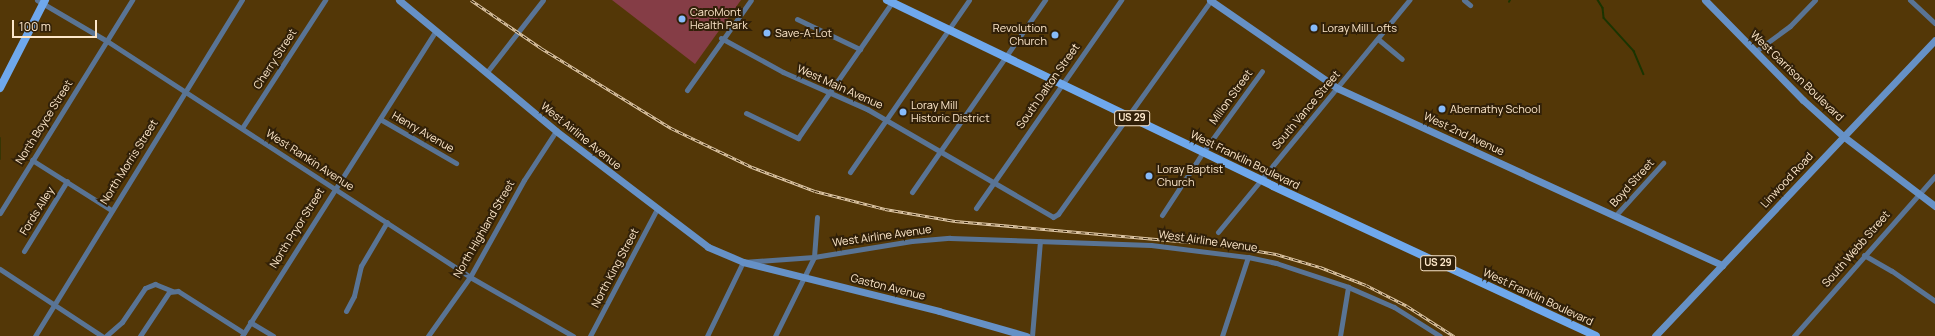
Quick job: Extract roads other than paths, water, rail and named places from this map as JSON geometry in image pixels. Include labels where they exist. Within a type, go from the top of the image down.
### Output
[{"type":"main road","name":"West Airline Avenue","points":[[399,0],[556,131],[657,209],[701,242],[743,262]]},
{"type":"main road","name":"West 2nd Avenue","points":[[1210,0],[1337,88],[1722,265]]},
{"type":"main road","name":"West Garrison Boulevard","points":[[1705,0],[1803,100],[1843,136],[1935,206]]},
{"type":"main road","points":[[0,88],[26,41],[41,1]]},
{"type":"main road","name":"West Franklin Boulevard","points":[[891,1],[1261,180],[1596,336]]},
{"type":"main road","name":"Linwood Road","points":[[1655,336],[1935,40]]},
{"type":"main road","name":"Gaston Avenue","points":[[743,262],[1026,336]]},
{"type":"street","name":"North Boyce Street","points":[[0,213],[132,0]]},
{"type":"street","name":"North Morris Street","points":[[35,336],[111,210],[242,0]]},
{"type":"street","name":"Cherry Street","points":[[242,128],[325,0]]},
{"type":"street","points":[[487,72],[543,0]]},
{"type":"street","points":[[687,90],[721,38],[751,0]]},
{"type":"street","points":[[850,172],[969,0]]},
{"type":"street","points":[[912,192],[1045,0]]},
{"type":"street","name":"South Dalton Street","points":[[976,208],[1121,0]]},
{"type":"street","points":[[1128,116],[1210,0]]},
{"type":"street","name":"South Vance Street","points":[[1218,232],[1409,0]]},
{"type":"street","points":[[1464,0],[1470,5]]},
{"type":"street","points":[[1756,51],[1790,26],[1815,0]]},
{"type":"street","points":[[1910,0],[1935,23]]},
{"type":"street","name":"West Rankin Avenue","points":[[41,1],[107,41],[335,187],[470,277],[573,336]]},
{"type":"street","points":[[746,113],[798,138],[831,92],[891,1]]},
{"type":"street","points":[[797,19],[860,49]]},
{"type":"street","name":"North Pryor Street","points":[[243,334],[436,30]]},
{"type":"street","name":"West Main Avenue","points":[[721,38],[762,62],[831,92],[886,119],[992,184],[1053,217],[1058,214],[1128,116]]},
{"type":"street","points":[[1378,39],[1402,59]]},
{"type":"street","name":"Millon Street","points":[[1162,215],[1203,152],[1262,71]]},
{"type":"street","name":"Henry Avenue","points":[[380,119],[456,163]]},
{"type":"street","name":"North Highland Street","points":[[428,336],[470,277],[524,180],[556,131]]},
{"type":"street","points":[[32,160],[111,210]]},
{"type":"street","name":"Boyd Street","points":[[1615,216],[1663,163]]},
{"type":"street","name":"South Webb Street","points":[[1794,336],[1918,193],[1935,176]]},
{"type":"street","name":"Fords Alley","points":[[24,251],[67,181]]},
{"type":"street","name":"North King Street","points":[[590,336],[657,209]]},
{"type":"street","points":[[774,336],[814,257],[816,217]]},
{"type":"street","points":[[346,311],[354,296],[361,266],[387,222]]},
{"type":"street","name":"West Airline Avenue","points":[[743,262],[814,257],[912,241],[950,238],[1152,245],[1248,257],[1276,263],[1348,287],[1394,307],[1440,336]]},
{"type":"street","points":[[1032,336],[1035,276],[1040,241]]},
{"type":"street","points":[[1864,255],[1892,271],[1935,301]]},
{"type":"street","points":[[1222,336],[1248,257]]},
{"type":"street","points":[[706,336],[743,262]]},
{"type":"street","points":[[0,269],[102,336]]},
{"type":"street","points":[[106,336],[122,322],[145,288],[155,284],[175,291],[243,334]]},
{"type":"street","points":[[1340,336],[1348,287]]},
{"type":"street","points":[[140,336],[169,292],[175,291]]},
{"type":"street","points":[[250,322],[273,336]]},
{"type":"waterway","points":[[1598,0],[1603,8],[1604,18],[1634,51],[1644,74]]},
{"type":"waterway","points":[[0,138],[0,159]]},
{"type":"railway","points":[[471,0],[541,48],[671,128],[752,167],[815,191],[885,209],[955,221],[1215,244],[1276,254],[1320,267],[1366,285],[1407,306],[1454,336]]},
{"type":"place","name":"CaroMont Health Park","points":[[682,19]]},
{"type":"place","name":"Loray Mill Lofts","points":[[1314,28]]},
{"type":"place","name":"Save-A-Lot","points":[[767,33]]},
{"type":"place","name":"Revolution Church","points":[[1055,35]]},
{"type":"place","name":"Abernathy School","points":[[1442,109]]},
{"type":"place","name":"Loray Mill Historic District","points":[[903,112]]},
{"type":"place","name":"Loray Baptist Church","points":[[1149,176]]}]
